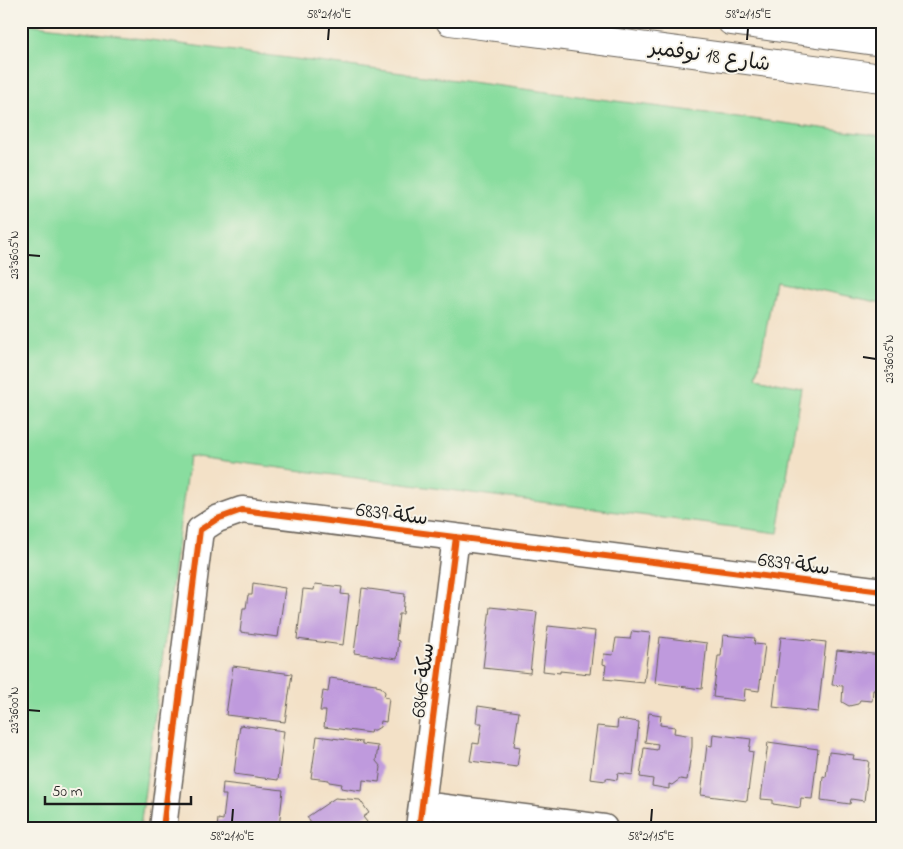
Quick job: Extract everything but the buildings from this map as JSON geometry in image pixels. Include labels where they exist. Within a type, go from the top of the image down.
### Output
[{"type":"main road","name":"شارع 18 نوفمبر","points":[[450,21],[882,78]]},
{"type":"main road","name":"شارع 18 نوفمبر","points":[[731,21],[882,42]]},
{"type":"street","name":"سكة 6839","points":[[163,828],[200,530],[217,519],[242,510],[882,591]]},
{"type":"street","name":"سكة 6846","points":[[421,817],[456,537]]},
{"type":"street","points":[[421,817],[604,828]]},
{"type":"green space","points":[[21,23],[882,136],[882,303],[775,281],[757,378],[801,387],[778,533],[189,456],[140,828],[21,828]]},
{"type":"cycle path","points":[[163,828],[200,530],[217,519],[242,510],[882,591]]},
{"type":"cycle path","points":[[419,828],[456,537]]}]
